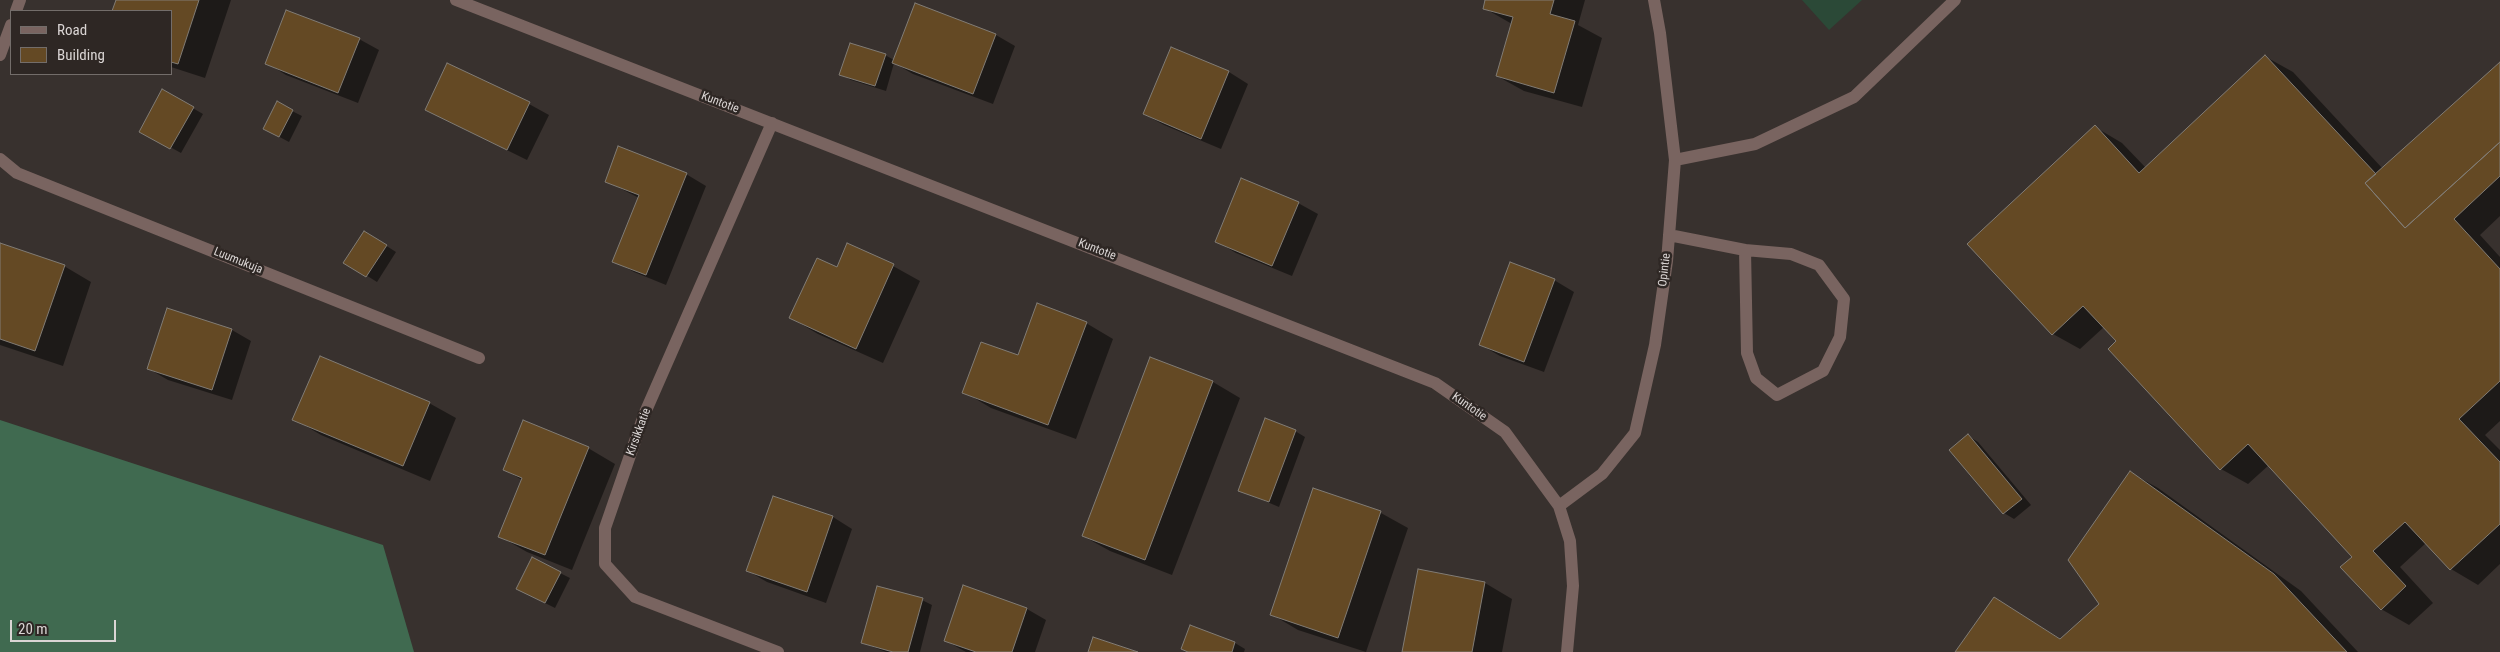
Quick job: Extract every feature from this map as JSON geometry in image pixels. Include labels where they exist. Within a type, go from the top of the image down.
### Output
[{"type":"street","name":"Kuntotie","points":[[456,0],[1435,383],[1505,432],[1559,506],[1570,541],[1573,586],[1567,652]]},
{"type":"street","name":"Opintie","points":[[1559,506],[1602,474],[1635,433],[1655,345],[1669,235],[1675,160],[1660,33],[1654,0]]},
{"type":"street","points":[[1675,160],[1755,144],[1854,97],[1955,0]]},
{"type":"street","points":[[0,55],[10,28]]},
{"type":"street","name":"Kirsikkatie","points":[[772,123],[644,415],[605,528],[604,564],[635,597],[778,652]]},
{"type":"street","name":"Luumukuja","points":[[0,159],[17,173],[478,358]]},
{"type":"street","points":[[1669,235],[1745,250],[1791,254],[1819,265],[1844,299],[1840,337],[1823,371],[1777,395],[1756,378],[1747,353],[1745,250]]},
{"type":"green space","points":[[1802,0],[1862,0],[1829,30]]},
{"type":"green space","points":[[0,420],[383,545],[414,652],[0,652]]},
{"type":"building","points":[[116,0],[199,0],[178,64],[172,62],[172,10],[112,10]]},
{"type":"building","points":[[1485,0],[1554,0],[1550,14],[1575,21],[1554,93],[1496,76],[1513,17],[1483,9]]},
{"type":"building","points":[[915,3],[996,34],[973,94],[892,63]]},
{"type":"building","points":[[286,10],[360,38],[338,93],[265,64]]},
{"type":"building","points":[[850,43],[886,54],[875,86],[839,75]]},
{"type":"building","points":[[1171,47],[1229,71],[1201,139],[1143,114]]},
{"type":"building","points":[[2265,55],[2376,174],[2365,183],[2405,228],[2500,142],[2500,176],[2454,219],[2500,269],[2500,381],[2459,419],[2500,462],[2500,524],[2450,570],[2405,522],[2373,551],[2406,586],[2381,610],[2340,567],[2352,557],[2248,444],[2220,470],[2108,349],[2116,341],[2083,306],[2052,335],[1967,244],[2095,125],[2139,173]]},
{"type":"building","points":[[2500,62],[2500,142],[2405,228],[2365,183]]},
{"type":"building","points":[[447,63],[530,102],[507,150],[425,110]]},
{"type":"building","points":[[162,89],[194,107],[170,149],[139,132]]},
{"type":"building","points":[[277,101],[293,110],[279,137],[263,129]]},
{"type":"building","points":[[618,146],[687,173],[646,275],[612,262],[639,195],[605,182]]},
{"type":"building","points":[[1241,178],[1299,202],[1272,266],[1215,242]]},
{"type":"building","points":[[364,231],[387,245],[366,277],[343,263]]},
{"type":"building","points":[[0,243],[65,265],[35,351],[0,339]]},
{"type":"building","points":[[847,243],[894,264],[856,349],[789,318],[817,258],[837,267]]},
{"type":"building","points":[[1510,262],[1555,279],[1524,362],[1479,345]]},
{"type":"building","points":[[1037,303],[1087,322],[1048,425],[962,393],[981,342],[1018,355]]},
{"type":"building","points":[[167,308],[232,329],[212,390],[147,369]]},
{"type":"building","points":[[320,356],[430,402],[403,466],[292,420]]},
{"type":"building","points":[[1150,357],[1213,381],[1145,560],[1082,536]]},
{"type":"building","points":[[1265,418],[1296,430],[1269,502],[1238,491]]},
{"type":"building","points":[[523,420],[589,447],[545,555],[498,537],[522,478],[503,470]]},
{"type":"building","points":[[1968,434],[2022,499],[2003,514],[1949,450]]},
{"type":"building","points":[[2130,471],[2274,574],[2347,652],[1955,652],[1994,597],[2060,639],[2099,604],[2068,560]]},
{"type":"building","points":[[1313,488],[1381,511],[1338,638],[1270,615]]},
{"type":"building","points":[[773,496],[833,516],[807,592],[746,571]]},
{"type":"building","points":[[532,557],[561,572],[545,603],[516,589]]},
{"type":"building","points":[[1418,569],[1485,582],[1472,652],[1402,652]]},
{"type":"building","points":[[963,585],[1027,608],[1012,652],[976,652],[944,641]]},
{"type":"building","points":[[877,586],[923,598],[908,652],[893,652],[861,643]]},
{"type":"building","points":[[1190,625],[1235,642],[1232,652],[1188,652],[1181,649]]},
{"type":"building","points":[[1093,637],[1138,652],[1088,652]]}]
